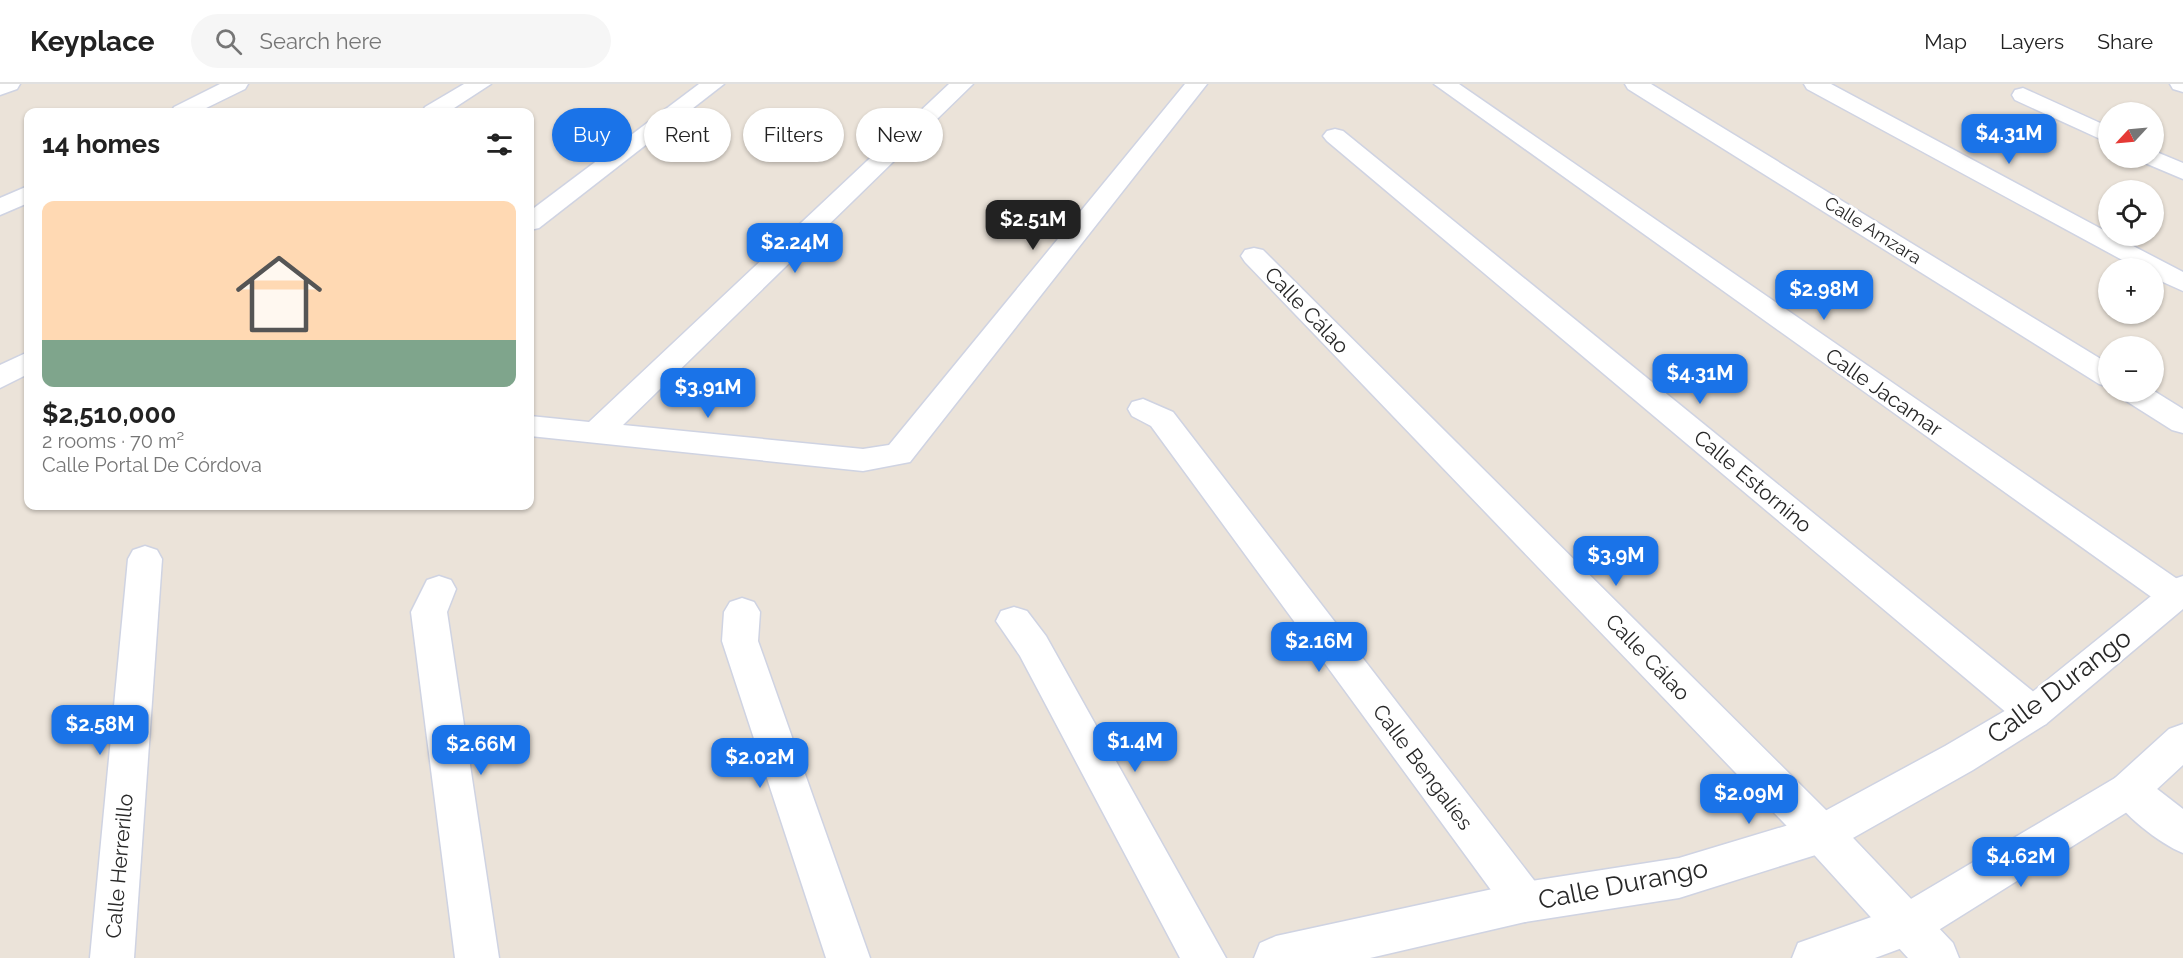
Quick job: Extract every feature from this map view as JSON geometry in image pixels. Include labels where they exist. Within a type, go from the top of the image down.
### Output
[{"type":"street","points":[[0,88],[9,84]]},
{"type":"street","points":[[190,108],[237,84]]},
{"type":"street","points":[[440,108],[480,84]]},
{"type":"street","points":[[534,221],[713,84]]},
{"type":"street","points":[[597,432],[962,84]]},
{"type":"street","points":[[534,426],[863,460],[899,454],[1196,84]]},
{"type":"street","name":"Calle Jacamar","points":[[1445,84],[2179,592]]},
{"type":"street","name":"Calle Amzara","points":[[1636,84],[2098,370]]},
{"type":"street","points":[[1815,84],[2183,284]]},
{"type":"street","points":[[2023,95],[2098,131]]},
{"type":"street","name":"Calle Estornino","points":[[1335,136],[2033,713]]},
{"type":"street","points":[[2164,163],[2183,172]]},
{"type":"street","points":[[0,208],[24,195]]},
{"type":"street","name":"Calle Cálao","points":[[1254,256],[1822,834],[1937,958]]},
{"type":"street","points":[[0,379],[24,364]]},
{"type":"street","points":[[0,379],[24,382]]},
{"type":"street","points":[[2149,402],[2183,423]]},
{"type":"street","name":"Calle Bengalíes","points":[[1143,409],[1162,419],[1524,902]]},
{"type":"street","name":"Calle Herrerillo","points":[[112,958],[145,559]]},
{"type":"street","points":[[439,589],[429,612],[477,958]]},
{"type":"street","name":"Calle Durango","points":[[1276,958],[1524,902],[1679,878],[1822,834],[1959,758],[2033,713],[2179,592]]},
{"type":"street","points":[[742,612],[740,641],[848,958]]},
{"type":"street","points":[[1014,621],[1033,646],[1204,958]]},
{"type":"street","points":[[1814,958],[1906,926],[2129,790],[2183,741]]},
{"type":"street","points":[[2129,790],[2183,834]]}]
